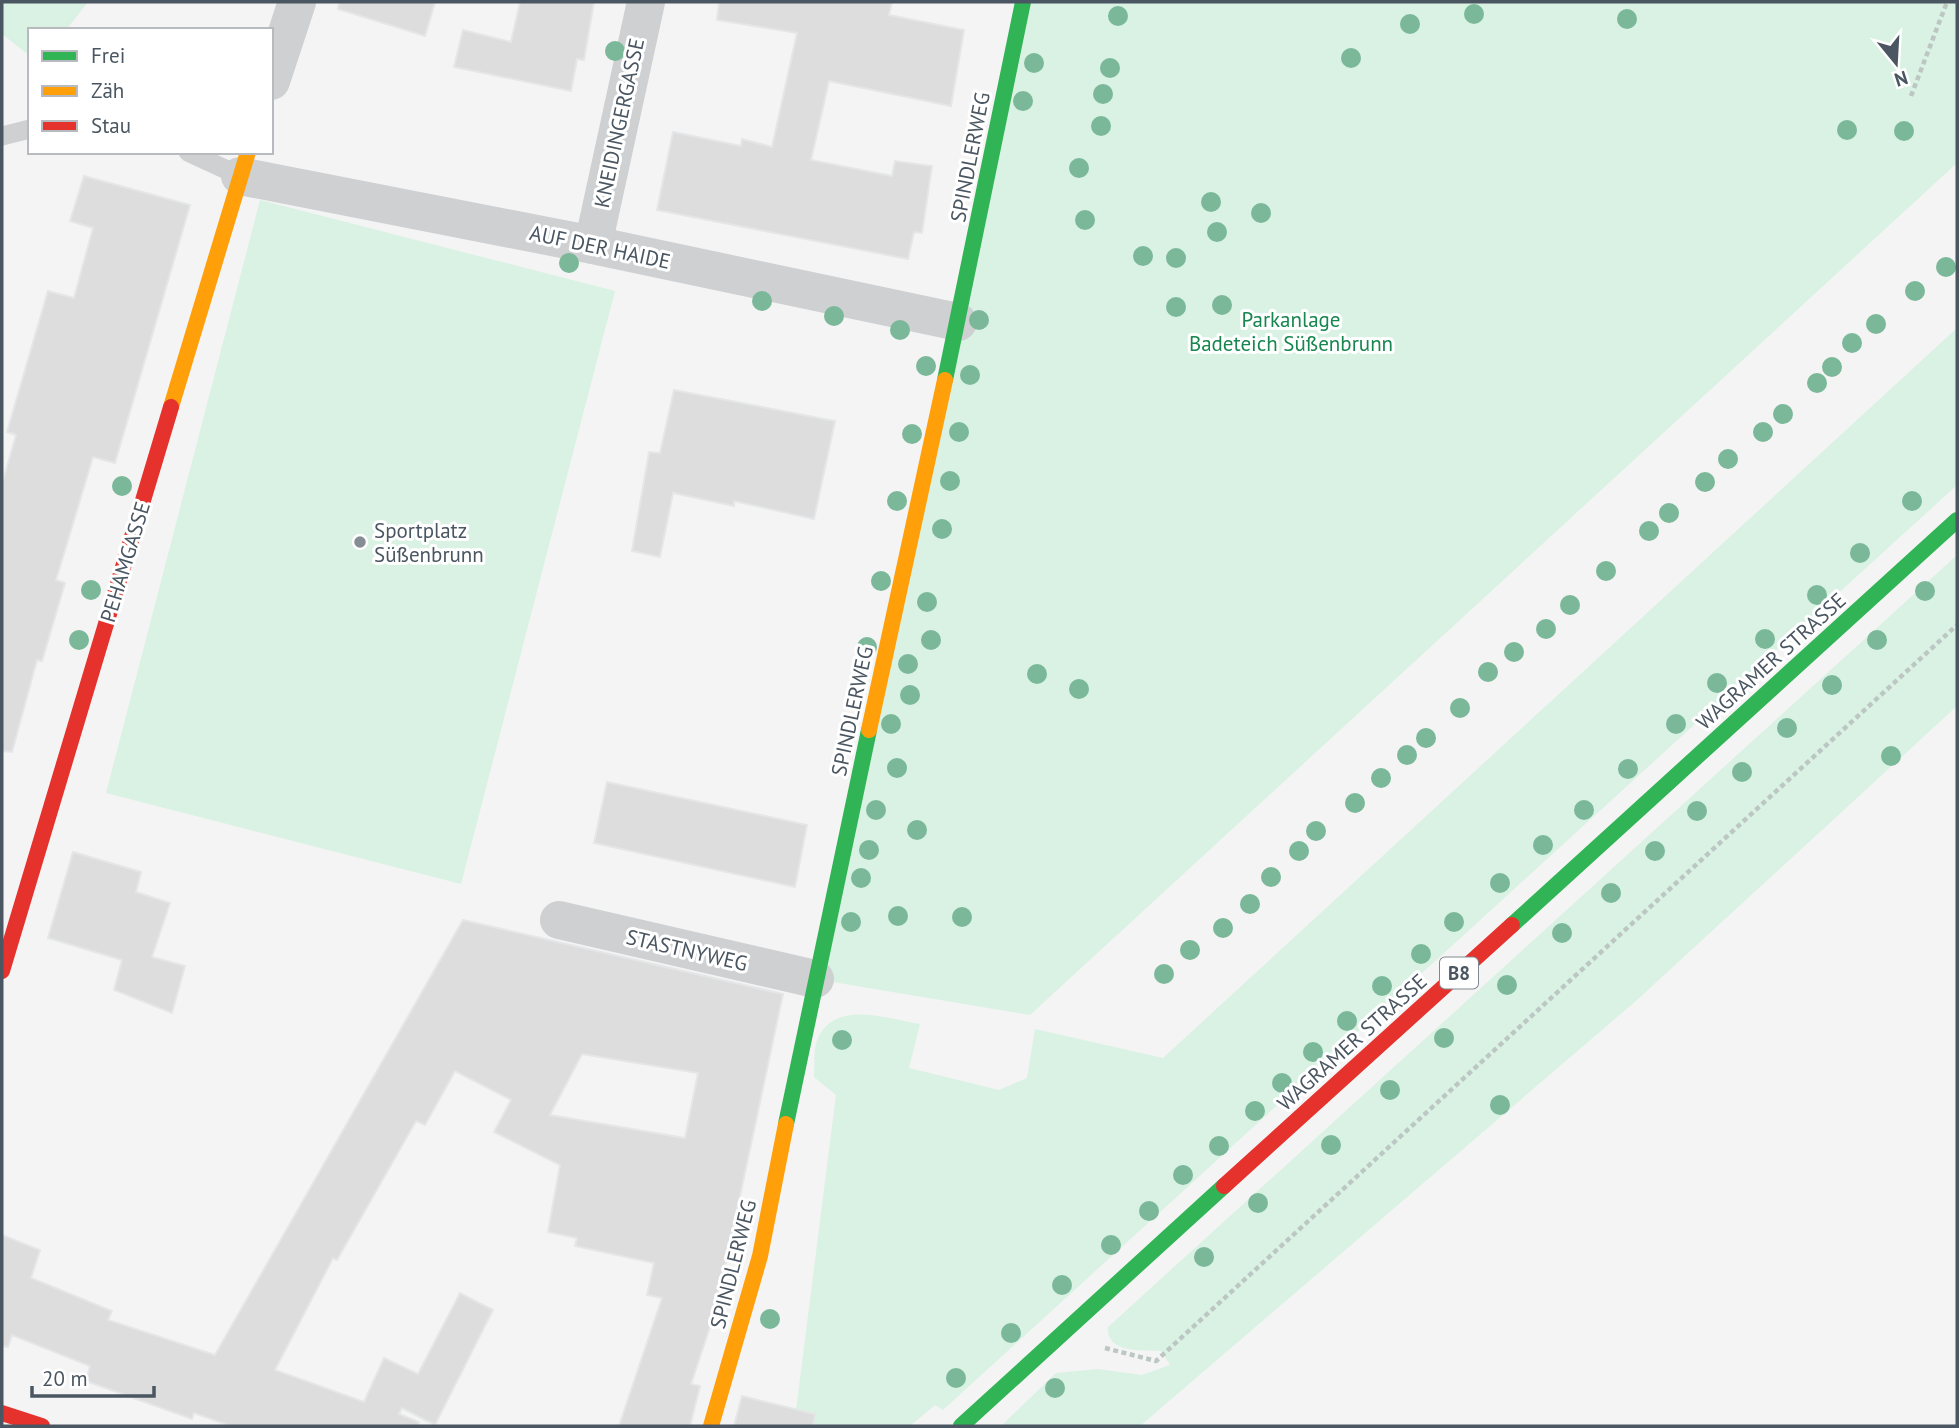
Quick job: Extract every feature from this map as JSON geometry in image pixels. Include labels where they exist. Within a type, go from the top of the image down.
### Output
[{"type":"street","points":[[273,75],[297,2]]},
{"type":"street","name":"KNEIDINGERGASSE","points":[[593,245],[646,2]]},
{"type":"street","name":"SPINDLERWEG","points":[[711,1426],[760,1256],[815,979],[958,322],[1023,2]]},
{"type":"street","name":"AUF DER HAIDE","points":[[244,164],[593,245],[958,322]]},
{"type":"street","name":"PEHAMGASSE","points":[[2,971],[244,164]]},
{"type":"street","name":"WAGRAMER STRASSE","points":[[961,1426],[1957,520]]},
{"type":"street","name":"STASTNYWEG","points":[[559,920],[815,979]]},
{"type":"street","points":[[2,1413],[42,1426]]},
{"type":"lane","points":[[2,136],[28,130]]},
{"type":"lane","points":[[197,154],[244,164]]},
{"type":"path","points":[[1911,96],[1947,2]]},
{"type":"path","points":[[1060,1336],[1156,1361],[1957,625]]},
{"type":"green space","points":[[2,2],[88,2],[68,28],[28,28],[28,54],[2,34]]},
{"type":"green space","name":"Parkanlage Badeteich Süßenbrunn","points":[[1023,2],[1957,2],[1957,163],[1030,1015],[815,979]]},
{"type":"green space","name":"Sportplatz Süßenbrunn","points":[[260,200],[615,291],[461,884],[106,793]]},
{"type":"green space","points":[[1957,328],[1957,485],[943,1410],[935,1405],[910,1426],[794,1426],[836,1095],[814,1077],[816,1042],[826,1026],[850,1015],[878,1016],[920,1024],[909,1068],[999,1090],[1027,1078],[1035,1029],[1163,1058]]},
{"type":"green space","points":[[1957,555],[1957,706],[1637,1000],[1140,1426],[1001,1426],[1056,1373],[1098,1369],[1142,1375],[1170,1365],[1161,1351],[1119,1346],[1109,1336],[1108,1327]]},
{"type":"building","points":[[339,2],[435,2],[425,36],[338,9]]},
{"type":"building","points":[[520,2],[594,2],[584,60],[577,59],[571,91],[454,67],[463,30],[511,42]]},
{"type":"building","points":[[719,2],[892,2],[889,15],[964,30],[951,106],[829,81],[811,160],[892,176],[895,161],[932,166],[922,233],[914,232],[908,259],[657,210],[673,132],[741,146],[742,139],[772,147],[797,33],[717,20]]},
{"type":"building","points":[[84,176],[190,205],[115,463],[93,457],[56,580],[65,583],[42,661],[37,660],[12,752],[2,751],[2,484],[16,435],[7,432],[48,291],[74,298],[93,228],[70,221]]},
{"type":"building","points":[[674,390],[835,421],[814,519],[734,501],[734,506],[673,493],[660,557],[632,551],[649,452],[660,453]]},
{"type":"building","points":[[607,782],[807,825],[795,887],[594,843]]},
{"type":"building","points":[[73,852],[141,872],[136,892],[170,903],[152,957],[185,966],[172,1013],[114,990],[122,960],[48,938]]},
{"type":"building","points":[[463,920],[783,994],[716,1309],[691,1384],[700,1386],[690,1426],[619,1426],[662,1298],[647,1295],[654,1263],[575,1246],[577,1238],[548,1232],[560,1165],[494,1132],[511,1100],[455,1071],[425,1125],[416,1121],[337,1260],[333,1258],[275,1370],[364,1402],[384,1358],[418,1374],[460,1293],[493,1310],[435,1425],[402,1408],[399,1414],[419,1422],[418,1426],[231,1426],[194,1413],[192,1419],[86,1381],[90,1366],[12,1335],[8,1347],[2,1346],[2,1235],[40,1250],[31,1278],[112,1311],[108,1320],[215,1355]],"holes":[[[582,1054],[698,1073],[685,1138],[550,1115]]]},
{"type":"building","points":[[742,1396],[815,1414],[813,1426],[734,1426]]},
{"type":"traffic: fast","points":[[945,380],[1023,2]]},
{"type":"traffic: fast","points":[[1512,925],[1957,520]]},
{"type":"traffic: fast","points":[[786,1124],[869,730]]},
{"type":"traffic: fast","points":[[961,1426],[1224,1186]]},
{"type":"traffic: slow","points":[[171,407],[247,154]]},
{"type":"traffic: slow","points":[[869,730],[945,380]]},
{"type":"traffic: slow","points":[[711,1426],[760,1256],[786,1124]]},
{"type":"traffic: jam","points":[[2,971],[171,407]]},
{"type":"traffic: jam","points":[[1224,1186],[1512,925]]},
{"type":"traffic: jam","points":[[2,1413],[42,1426]]},
{"type":"place","name":"Sportplatz Süßenbrunn","points":[[360,542]]}]
